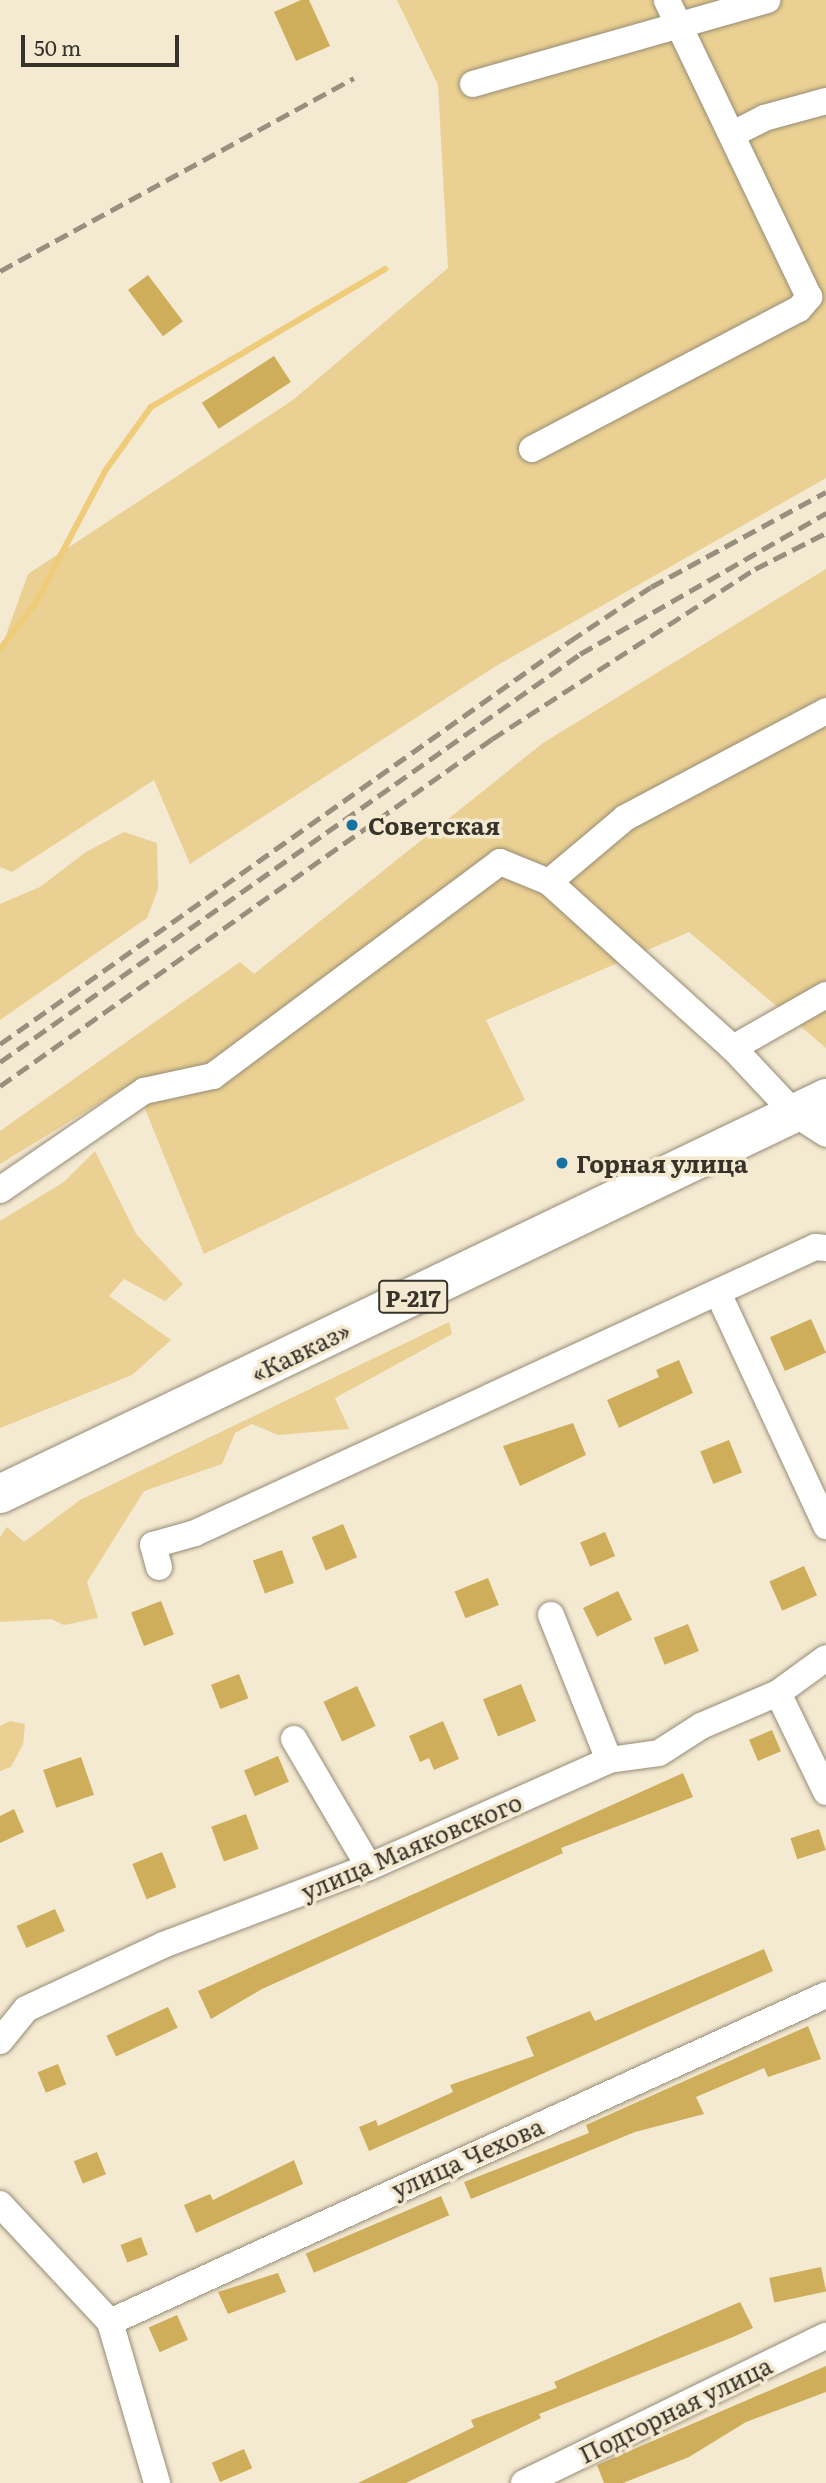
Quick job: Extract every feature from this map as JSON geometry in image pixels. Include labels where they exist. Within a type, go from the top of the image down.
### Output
[{"type":"highway","name":"«Кавказ»","points":[[0,1494],[810,1106]]},
{"type":"street","points":[[473,84],[672,11],[767,0]]},
{"type":"street","points":[[532,449],[799,309],[809,297],[672,11]]},
{"type":"street","points":[[733,134],[764,118],[826,101]]},
{"type":"street","points":[[549,882],[625,818],[826,711]]},
{"type":"street","points":[[0,1190],[144,1091],[213,1076],[500,862],[549,882],[733,1048],[810,1106],[826,1134]]},
{"type":"street","points":[[733,1048],[826,995]]},
{"type":"street","points":[[159,1567],[153,1545],[195,1533],[719,1295],[815,1247],[826,1248]]},
{"type":"street","points":[[719,1295],[826,1525]]},
{"type":"street","points":[[551,1615],[609,1760]]},
{"type":"street","name":"улица Маяковского","points":[[0,2041],[26,2009],[163,1945],[369,1867],[609,1760],[659,1753],[701,1726],[778,1693],[826,1658]]},
{"type":"street","points":[[778,1693],[826,1792]]},
{"type":"street","points":[[294,1739],[369,1867]]},
{"type":"street","name":"улица Чехова","points":[[110,2322],[826,1996]]},
{"type":"street","points":[[0,2204],[110,2322],[158,2483]]},
{"type":"street","name":"Подгорная улица","points":[[524,2483],[826,2336]]},
{"type":"shaded area","points":[[397,0],[826,0],[826,478],[496,666],[190,864],[154,780],[12,872],[0,867],[0,652],[28,574],[293,400],[448,268],[438,85]]},
{"type":"shaded area","points":[[826,569],[826,1048],[689,932],[486,1020],[525,1100],[204,1254],[134,1082],[0,1164],[0,1131],[240,962],[254,974],[543,743]]},
{"type":"shaded area","points":[[124,832],[157,843],[158,889],[147,918],[0,1020],[0,904],[40,887],[86,852]]},
{"type":"shaded area","points":[[95,1151],[136,1234],[183,1284],[165,1301],[124,1279],[109,1296],[171,1340],[132,1375],[0,1428],[0,1221],[64,1182]]},
{"type":"shaded area","points":[[449,1322],[452,1334],[335,1398],[349,1429],[278,1435],[252,1424],[235,1433],[222,1464],[144,1491],[87,1582],[98,1618],[64,1625],[51,1619],[0,1622],[0,1537],[7,1527],[24,1542],[80,1500]]},
{"type":"shaded area","points":[[10,1721],[25,1724],[23,1744],[11,1767],[0,1771],[0,1726]]},
{"type":"building","points":[[301,0],[309,0],[330,46],[296,61],[274,12]]},
{"type":"building","points":[[148,275],[183,321],[163,336],[128,290]]},
{"type":"building","points":[[274,356],[291,382],[219,429],[202,403]]},
{"type":"building","points":[[811,1319],[826,1353],[785,1371],[770,1337]]},
{"type":"building","points":[[679,1360],[693,1393],[619,1428],[607,1400],[659,1377],[656,1370]]},
{"type":"building","points":[[573,1423],[586,1455],[520,1486],[503,1446]]},
{"type":"building","points":[[729,1440],[742,1472],[713,1484],[700,1452]]},
{"type":"building","points":[[343,1524],[357,1557],[326,1570],[312,1537]]},
{"type":"building","points":[[605,1532],[615,1556],[590,1566],[580,1543]]},
{"type":"building","points":[[282,1550],[294,1583],[265,1593],[253,1561]]},
{"type":"building","points":[[804,1566],[817,1595],[782,1611],[769,1581]]},
{"type":"building","points":[[488,1578],[499,1605],[465,1618],[455,1591]]},
{"type":"building","points":[[618,1591],[632,1620],[597,1637],[583,1608]]},
{"type":"building","points":[[161,1601],[174,1635],[144,1646],[131,1612]]},
{"type":"building","points":[[688,1624],[699,1651],[665,1665],[654,1638]]},
{"type":"building","points":[[239,1674],[248,1698],[220,1709],[211,1685]]},
{"type":"building","points":[[521,1684],[536,1721],[498,1736],[483,1699]]},
{"type":"building","points":[[357,1686],[376,1726],[342,1742],[323,1702]]},
{"type":"building","points":[[443,1721],[459,1759],[434,1770],[429,1758],[420,1762],[409,1736]]},
{"type":"building","points":[[772,1730],[781,1751],[758,1761],[749,1740]]},
{"type":"building","points":[[278,1756],[289,1782],[255,1796],[244,1770]]},
{"type":"building","points":[[81,1757],[94,1795],[56,1808],[43,1770]]},
{"type":"building","points":[[683,1773],[693,1797],[561,1848],[563,1853],[262,1989],[211,2019],[198,1991]]},
{"type":"building","points":[[14,1809],[24,1832],[0,1843],[0,1816]]},
{"type":"building","points":[[246,1814],[259,1849],[224,1861],[211,1827]]},
{"type":"building","points":[[819,1829],[826,1850],[797,1859],[790,1838]]},
{"type":"building","points":[[162,1852],[176,1887],[147,1899],[132,1864]]},
{"type":"building","points":[[55,1909],[65,1931],[26,1948],[17,1926]]},
{"type":"building","points":[[764,1949],[773,1971],[369,2151],[359,2127],[376,2120],[378,2126],[453,2092],[450,2085],[534,2056],[526,2037],[590,2011],[595,2021]]},
{"type":"building","points":[[168,2007],[178,2028],[116,2057],[106,2036]]},
{"type":"building","points":[[808,2026],[821,2059],[768,2077],[764,2068],[696,2097],[704,2114],[635,2132],[471,2199],[464,2182],[589,2133],[586,2125]]},
{"type":"building","points":[[58,2064],[66,2084],[46,2093],[38,2072]]},
{"type":"building","points":[[97,2152],[106,2174],[83,2184],[74,2161]]},
{"type":"building","points":[[294,2160],[303,2184],[196,2233],[184,2205],[210,2194],[213,2200]]},
{"type":"building","points":[[441,2196],[449,2215],[314,2273],[306,2253]]},
{"type":"building","points":[[141,2237],[148,2255],[127,2263],[120,2245]]},
{"type":"building","points":[[821,2267],[826,2291],[774,2302],[769,2278]]},
{"type":"building","points":[[278,2273],[286,2292],[228,2314],[218,2292]]},
{"type":"building","points":[[740,2302],[753,2328],[539,2414],[541,2418],[406,2483],[358,2483],[474,2427],[471,2420],[557,2388],[554,2382]]},
{"type":"building","points":[[177,2315],[188,2340],[160,2352],[149,2328]]},
{"type":"building","points":[[826,2366],[826,2392],[746,2422],[689,2457],[623,2483],[604,2483],[597,2465]]},
{"type":"building","points":[[244,2449],[252,2468],[220,2482],[212,2463]]},
{"type":"waterway","points":[[0,649],[35,604],[105,471],[151,407],[385,269]]},
{"type":"railway","points":[[0,271],[354,78]]},
{"type":"railway","points":[[0,1044],[570,641],[651,587],[826,492]]},
{"type":"railway","points":[[0,1062],[580,654],[826,513]]},
{"type":"railway","points":[[0,1086],[492,739],[755,569],[826,533]]},
{"type":"place","name":"Советская","points":[[352,825]]},
{"type":"place","name":"Горная улица","points":[[562,1163]]}]
